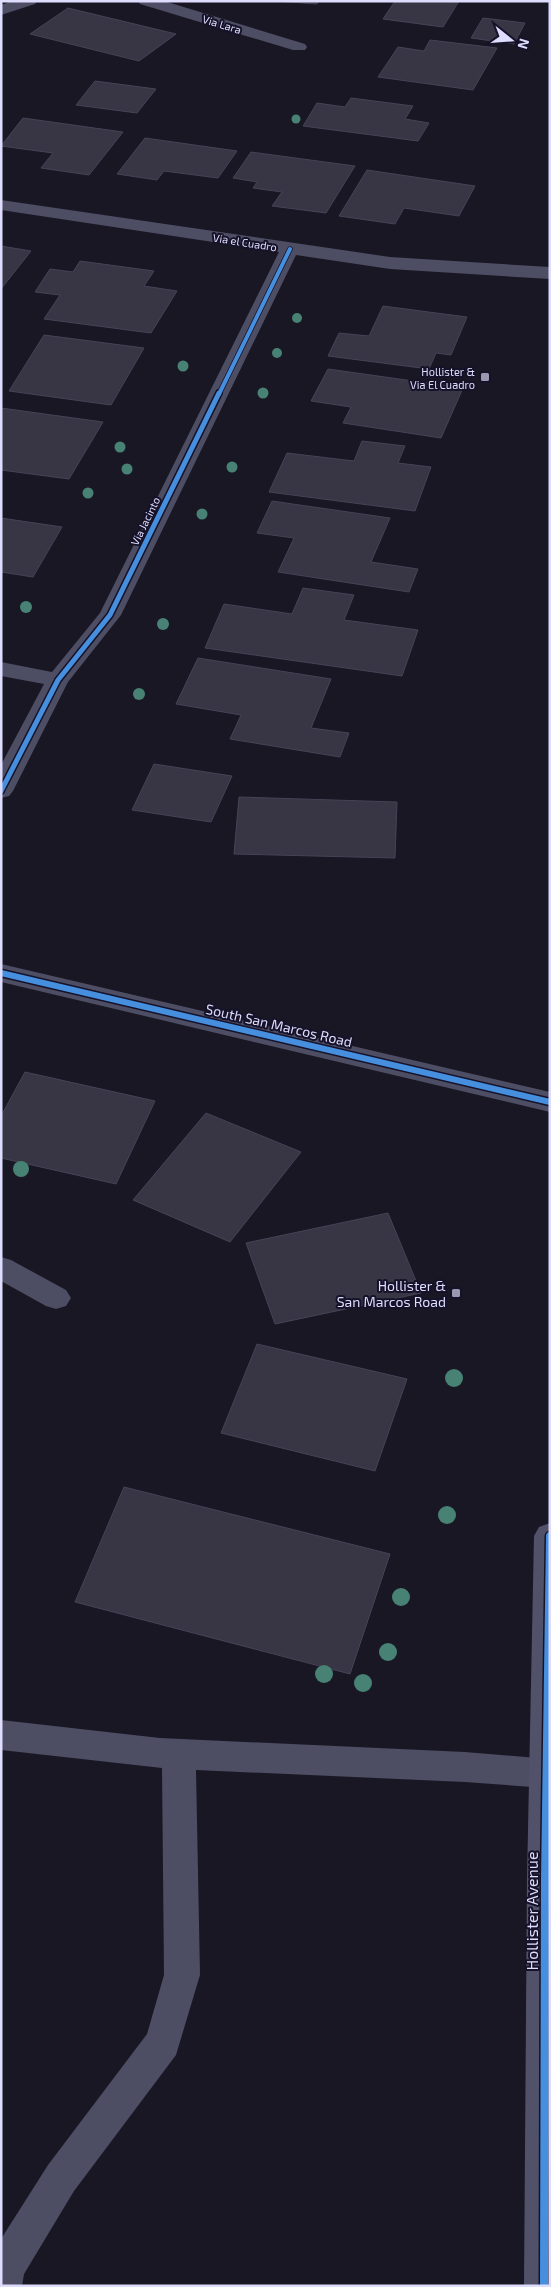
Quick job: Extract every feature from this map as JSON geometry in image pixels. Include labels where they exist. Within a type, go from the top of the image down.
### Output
[{"type":"main road","name":"Hollister Avenue","points":[[544,2286],[546,1773],[550,1536]]},
{"type":"street","points":[[1,10],[29,1]]},
{"type":"street","name":"Via Lara","points":[[146,1],[299,47]]},
{"type":"street","name":"Via el Cuadro","points":[[1,205],[390,263],[550,273]]},
{"type":"street","name":"Via Jacinto","points":[[1,791],[58,680],[110,615],[290,248]]},
{"type":"street","points":[[1,669],[58,680]]},
{"type":"street","name":"South San Marcos Road","points":[[1,973],[550,1102]]},
{"type":"street","points":[[1,1268],[56,1298]]},
{"type":"street","points":[[1,1735],[179,1753],[465,1766],[546,1773]]},
{"type":"street","points":[[2,2286],[6,2268],[61,2178],[163,2044],[182,1975],[179,1753]]},
{"type":"building","points":[[275,1],[318,1],[317,4]]},
{"type":"building","points":[[395,1],[459,1],[443,27],[383,19]]},
{"type":"building","points":[[68,8],[176,34],[139,61],[30,34]]},
{"type":"building","points":[[483,18],[525,23],[514,44],[471,38]]},
{"type":"building","points":[[430,40],[497,48],[473,90],[378,77],[398,47],[424,51]]},
{"type":"building","points":[[95,81],[156,89],[137,113],[76,105]]},
{"type":"building","points":[[351,98],[413,106],[405,119],[429,123],[418,141],[303,126],[317,103],[345,107]]},
{"type":"building","points":[[23,118],[123,132],[89,175],[41,168],[53,153],[1,146]]},
{"type":"building","points":[[145,138],[237,151],[218,178],[164,171],[157,180],[117,174]]},
{"type":"building","points":[[251,152],[355,166],[326,213],[272,206],[282,192],[253,188],[257,182],[233,178]]},
{"type":"building","points":[[367,170],[475,186],[459,216],[404,208],[395,224],[339,216]]},
{"type":"building","points":[[1,246],[31,251],[1,289]]},
{"type":"building","points":[[80,261],[154,271],[144,286],[177,291],[151,333],[44,319],[60,295],[35,292],[50,269],[73,272]]},
{"type":"building","points":[[383,306],[467,317],[451,355],[436,353],[429,369],[328,356],[339,333],[369,336]]},
{"type":"building","points":[[44,335],[144,348],[111,405],[9,391]]},
{"type":"building","points":[[328,369],[463,388],[441,438],[343,423],[351,407],[311,401]]},
{"type":"building","points":[[1,408],[103,422],[69,479],[1,470]]},
{"type":"building","points":[[362,441],[405,446],[398,463],[431,467],[415,511],[269,492],[287,453],[354,461]]},
{"type":"building","points":[[272,501],[390,518],[371,562],[418,569],[409,592],[278,572],[294,538],[257,533]]},
{"type":"building","points":[[1,518],[62,527],[33,577],[1,572]]},
{"type":"building","points":[[303,588],[354,595],[344,620],[418,630],[402,676],[205,648],[224,604],[292,614]]},
{"type":"building","points":[[198,658],[331,679],[311,728],[349,733],[340,757],[230,739],[241,715],[176,704]]},
{"type":"building","points":[[154,764],[232,776],[211,822],[132,810]]},
{"type":"building","points":[[239,797],[397,802],[395,858],[234,854]]},
{"type":"building","points":[[25,1072],[155,1101],[116,1184],[1,1158],[1,1116]]},
{"type":"building","points":[[206,1113],[301,1152],[230,1242],[133,1200]]},
{"type":"building","points":[[388,1213],[421,1293],[275,1324],[246,1243]]},
{"type":"building","points":[[257,1344],[407,1379],[375,1471],[221,1433]]},
{"type":"building","points":[[124,1487],[390,1554],[350,1674],[75,1602]]},
{"type":"cycle path","points":[[1,791],[58,680],[110,615],[290,249]]},
{"type":"cycle path","points":[[1,973],[550,1102]]},
{"type":"cycle path","points":[[544,2286],[545,1879],[550,1536]]},
{"type":"place","name":"Hollister & Via El Cuadro","points":[[485,377]]},
{"type":"place","name":"Hollister & San Marcos Road","points":[[456,1293]]}]
